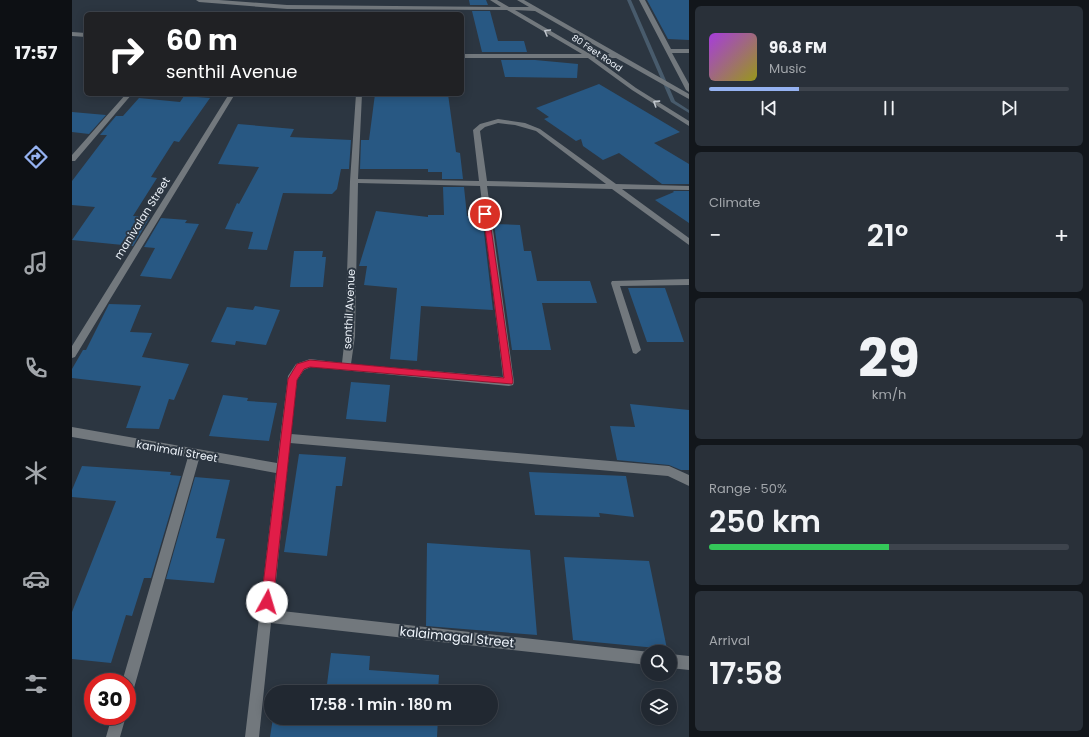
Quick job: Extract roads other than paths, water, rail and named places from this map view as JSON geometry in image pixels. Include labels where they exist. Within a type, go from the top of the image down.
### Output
[{"type":"street","points":[[199,0],[287,7],[321,3],[535,9]]},
{"type":"street","name":"80 Feet Road","points":[[493,0],[589,56],[634,89],[689,124]]},
{"type":"street","name":"80 Feet Road","points":[[520,0],[656,79],[687,94]]},
{"type":"street","points":[[642,0],[670,51],[687,94]]},
{"type":"street","points":[[283,12],[287,7]]},
{"type":"street","points":[[72,34],[84,35]]},
{"type":"street","points":[[72,41],[79,34]]},
{"type":"street","points":[[670,51],[689,51]]},
{"type":"street","points":[[464,56],[617,56]]},
{"type":"street","points":[[72,159],[126,96]]},
{"type":"street","name":"manivalan Street","points":[[72,354],[231,96]]},
{"type":"street","name":"senthil Avenue","points":[[346,367],[350,336],[354,181],[359,96]]},
{"type":"street","points":[[252,737],[292,379],[300,367],[310,363],[509,382],[481,183],[476,130],[481,125],[490,122],[508,122],[526,125],[538,130],[689,242]]},
{"type":"street","points":[[354,181],[612,185],[689,188]]},
{"type":"street","points":[[636,350],[615,283],[689,282]]},
{"type":"street","name":"kanimali Street","points":[[72,432],[282,469]]},
{"type":"street","points":[[286,438],[669,471],[689,481]]},
{"type":"street","points":[[131,673],[195,454]]},
{"type":"street","name":"kalaimagal Street","points":[[265,616],[641,657]]},
{"type":"street","points":[[677,662],[689,663]]},
{"type":"street","points":[[112,737],[116,725]]},
{"type":"waterway","points":[[629,0],[673,102],[689,112]]}]
